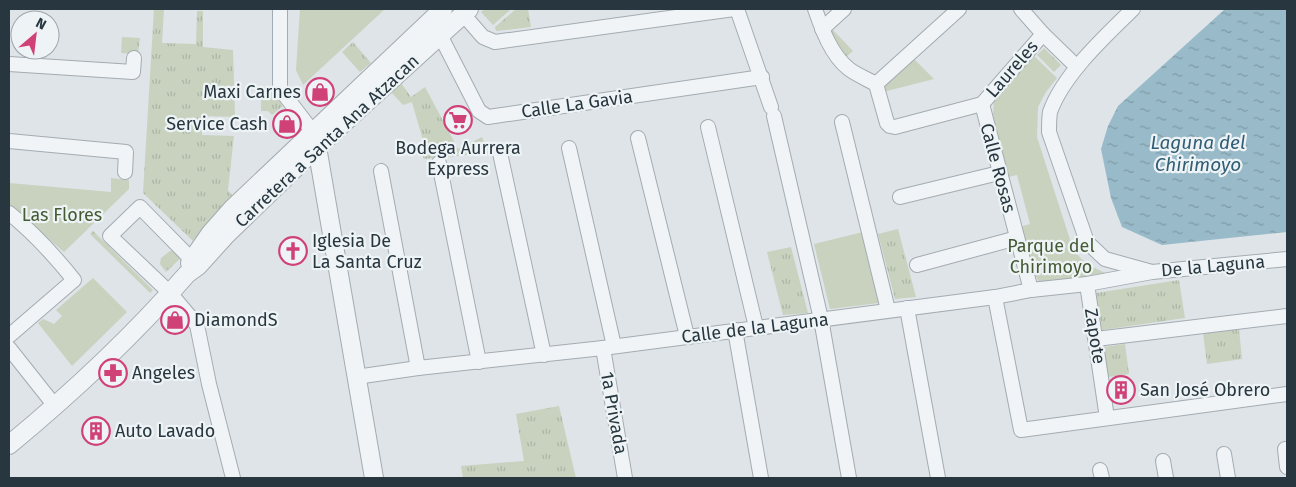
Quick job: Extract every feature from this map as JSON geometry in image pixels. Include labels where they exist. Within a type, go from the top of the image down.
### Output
[{"type":"street","points":[[280,9],[280,90],[315,140],[374,478]]},
{"type":"street","name":"Carretera a Santa Ana Atzacan","points":[[192,266],[291,172],[315,140],[443,9]]},
{"type":"street","points":[[466,11],[483,37],[495,42],[736,9],[762,78],[772,112],[822,320],[849,478]]},
{"type":"street","points":[[815,9],[822,29],[838,57],[849,69],[876,84],[887,123],[890,126],[895,127],[982,104]]},
{"type":"street","points":[[822,29],[844,9]]},
{"type":"street","points":[[876,84],[959,9]]},
{"type":"street","points":[[1021,9],[1043,34],[1077,67]]},
{"type":"street","name":"De la Laguna","points":[[1132,9],[1077,67],[1057,98],[1050,114],[1049,132],[1087,242],[1105,260],[1152,272],[1287,259]]},
{"type":"street","name":"Carretera a Santa Ana Atzacan","points":[[9,446],[118,346],[170,293],[192,266],[224,217],[466,11]]},
{"type":"street","name":"Laureles","points":[[982,104],[1043,34]]},
{"type":"street","name":"Calle La Gavia","points":[[440,35],[479,111],[488,117],[762,78]]},
{"type":"street","points":[[9,64],[133,72],[134,58]]},
{"type":"street","name":"Calle Rosas","points":[[982,104],[1031,290]]},
{"type":"street","points":[[842,122],[888,310]]},
{"type":"street","points":[[708,127],[756,327]]},
{"type":"street","points":[[638,138],[686,336]]},
{"type":"street","points":[[9,141],[126,152],[125,172]]},
{"type":"street","name":"1a Privada","points":[[568,148],[608,347],[625,478]]},
{"type":"street","points":[[500,153],[544,355]]},
{"type":"street","points":[[439,163],[479,362]]},
{"type":"street","points":[[291,172],[300,168],[315,171],[323,185]]},
{"type":"street","points":[[381,171],[418,368]]},
{"type":"street","points":[[900,197],[999,173]]},
{"type":"street","points":[[192,266],[140,208],[110,236],[170,293],[196,325],[232,478]]},
{"type":"street","points":[[9,213],[55,256],[74,280],[9,336]]},
{"type":"street","points":[[917,265],[1017,238]]},
{"type":"street","name":"Calle de la Laguna","points":[[356,377],[822,320],[995,297],[1031,290],[1087,284],[1152,272]]},
{"type":"street","name":"Zapote","points":[[1087,284],[1107,418]]},
{"type":"street","points":[[995,297],[1021,430],[1287,394]]},
{"type":"street","points":[[907,308],[938,478]]},
{"type":"street","points":[[1096,339],[1287,316]]},
{"type":"street","points":[[735,330],[761,478]]},
{"type":"street","points":[[9,348],[54,406]]},
{"type":"street","points":[[1285,449],[1287,466]]},
{"type":"street","points":[[1224,454],[1228,478]]},
{"type":"street","points":[[1163,460],[1166,478]]},
{"type":"green space","points":[[154,9],[164,9],[162,43],[196,44],[197,11],[203,11],[203,47],[233,50],[235,117],[203,116],[202,135],[234,136],[228,190],[232,195],[194,242],[143,193]]},
{"type":"green space","points":[[300,9],[385,9],[303,85],[296,70]]},
{"type":"green space","points":[[485,9],[511,9],[493,25],[481,12]]},
{"type":"green space","points":[[516,9],[528,9],[531,27],[496,31],[495,27]]},
{"type":"green space","points":[[832,29],[853,51],[846,57],[828,34]]},
{"type":"green space","points":[[122,37],[140,38],[138,54],[121,53]]},
{"type":"green space","points":[[353,42],[371,63],[360,72],[342,52]]},
{"type":"green space","points":[[1044,48],[1061,65],[1054,72],[1037,55]]},
{"type":"green space","name":"Parque del Chirimoyo","points":[[1034,56],[1057,78],[1046,92],[1038,107],[1037,137],[1073,249],[1088,264],[1108,274],[1039,282],[1032,270],[1020,227],[1030,224],[1017,175],[1008,177],[993,115],[994,98]]},
{"type":"green space","points":[[914,59],[934,79],[883,92],[881,88]]},
{"type":"green space","points":[[401,83],[411,97],[425,87],[458,149],[482,137],[488,153],[424,159],[421,151],[413,146],[424,144],[412,102],[403,105],[391,92]]},
{"type":"green space","points":[[261,87],[269,87],[283,106],[272,115],[268,111],[261,111]]},
{"type":"green space","name":"Las Flores","points":[[111,178],[129,180],[129,189],[64,252],[9,205],[9,183],[111,192]]},
{"type":"green space","points":[[898,229],[916,297],[895,299],[878,234]]},
{"type":"green space","points":[[93,231],[153,290],[150,293],[90,234]]},
{"type":"green space","points":[[863,232],[879,303],[830,309],[814,244]]},
{"type":"green space","points":[[791,247],[808,313],[783,315],[767,252]]},
{"type":"green space","points":[[176,250],[183,256],[166,272],[160,264],[161,258],[170,251]]},
{"type":"green space","points":[[93,278],[127,312],[72,366],[38,323],[43,319],[54,324],[62,316],[56,310]]},
{"type":"green space","points":[[1179,280],[1185,318],[1102,330],[1096,293]]},
{"type":"green space","points":[[1239,329],[1242,359],[1207,364],[1203,333]]},
{"type":"green space","points":[[1125,344],[1129,374],[1108,377],[1104,347]]},
{"type":"green space","points":[[559,406],[576,478],[463,478],[461,466],[524,461],[516,414]]},
{"type":"water","name":"Laguna del Chirimoyo","points":[[1225,9],[1287,9],[1287,232],[1162,245],[1122,227],[1111,198],[1101,149],[1108,126],[1118,106]]},
{"type":"place","name":"Maxi Carnes","points":[[320,92]]},
{"type":"place","name":"Bodega Aurrera Express","points":[[458,120]]},
{"type":"place","name":"Service Cash","points":[[287,124]]},
{"type":"place","name":"Iglesia De La Santa Cruz","points":[[293,251]]},
{"type":"place","name":"DiamondS","points":[[175,320]]},
{"type":"place","name":"Angeles","points":[[113,373]]},
{"type":"place","name":"San José Obrero","points":[[1121,390]]},
{"type":"place","name":"Auto Lavado","points":[[96,431]]}]
